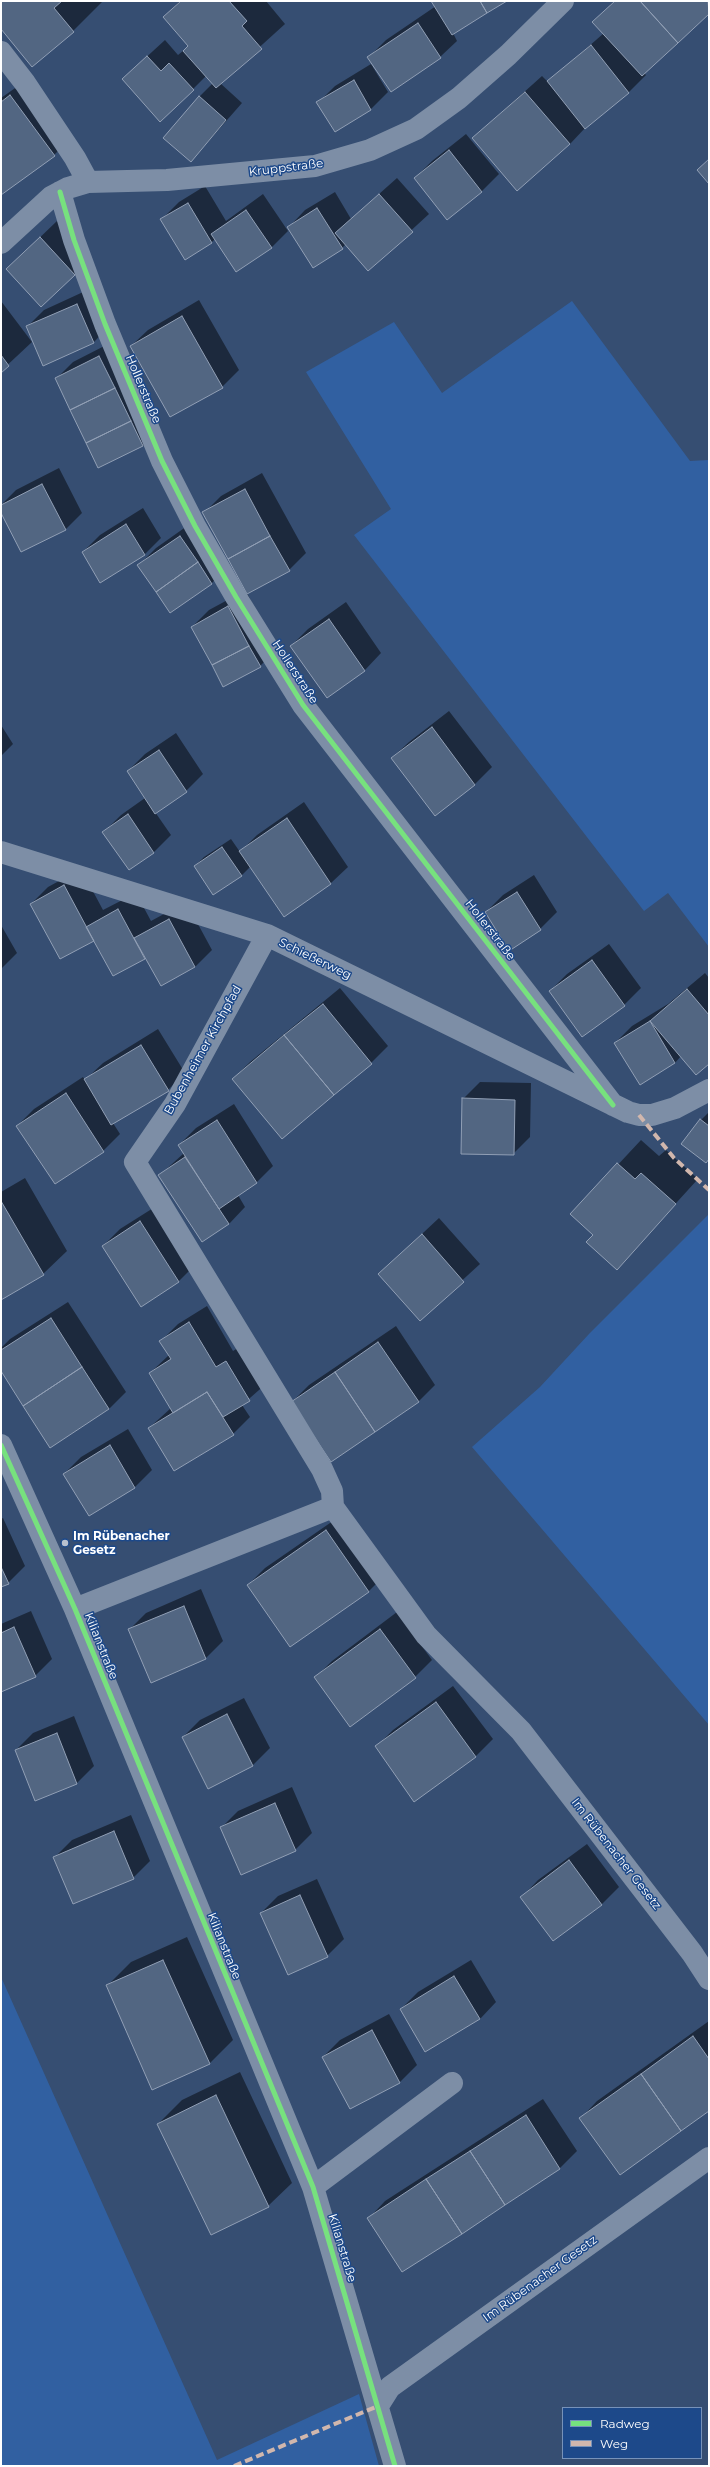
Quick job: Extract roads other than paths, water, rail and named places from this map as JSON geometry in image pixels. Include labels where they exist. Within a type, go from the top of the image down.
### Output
[{"type":"street","name":"Kruppstraße","points":[[1,243],[51,197],[60,192],[88,182],[167,180],[315,166],[370,150],[416,129],[459,98],[508,55],[562,1]]},
{"type":"street","points":[[1,52],[29,90],[75,158],[88,182]]},
{"type":"street","name":"Hollerstraße","points":[[60,192],[74,240],[105,324],[162,461],[195,526],[236,597],[303,705],[613,1105]]},
{"type":"street","name":"Schießerweg","points":[[1,852],[267,935],[613,1105],[639,1115],[652,1115],[675,1108],[709,1090]]},
{"type":"street","name":"Bubenheimer Kirchpfad","points":[[267,935],[175,1104],[134,1162],[322,1469],[332,1491],[333,1507]]},
{"type":"street","name":"Kilianstraße","points":[[1,1445],[75,1609],[313,2187],[395,2466]]},
{"type":"street","points":[[75,1609],[333,1507]]},
{"type":"street","name":"Im Rübenacher Gesetz","points":[[333,1507],[426,1635],[520,1731],[692,1953],[709,1979]]},
{"type":"street","points":[[313,2187],[452,2083]]},
{"type":"street","name":"Im Rübenacher Gesetz","points":[[378,2406],[390,2387],[709,2158]]},
{"type":"place","name":"Im Rübenacher Gesetz","points":[[65,1543]]}]
